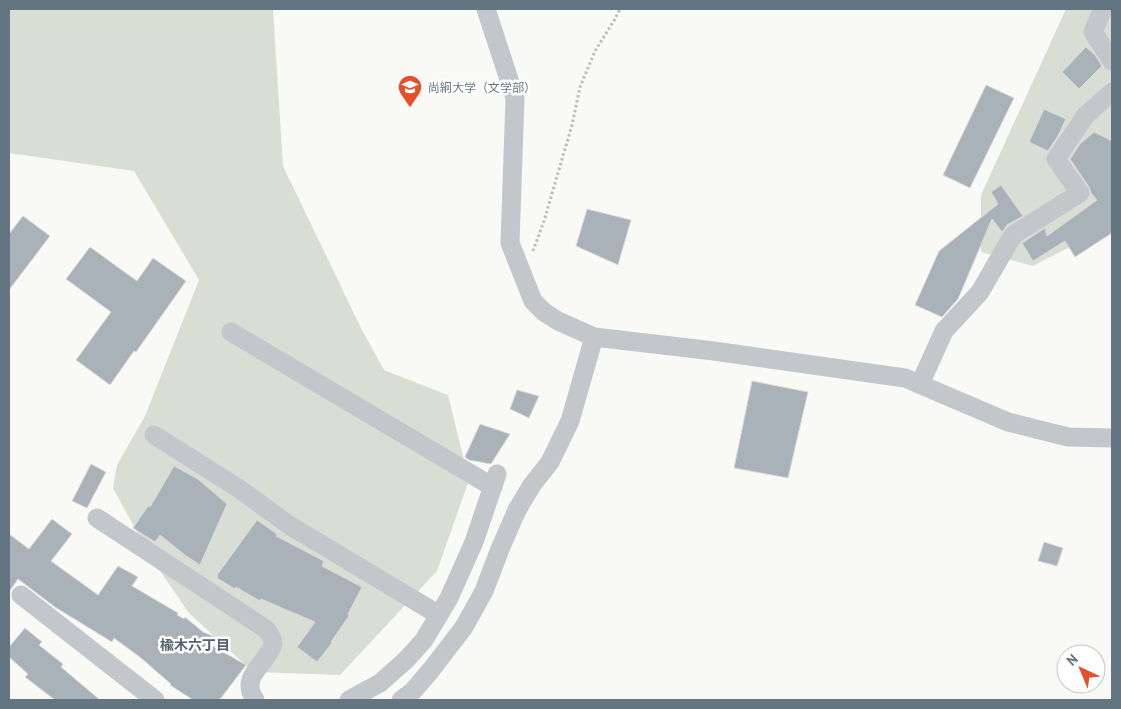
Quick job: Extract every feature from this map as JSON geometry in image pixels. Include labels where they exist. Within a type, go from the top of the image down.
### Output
[{"type":"street","points":[[486,9],[515,98],[510,243],[533,301],[544,312],[558,321],[594,337],[714,351],[905,378],[1008,422],[1068,437],[1112,438]]},
{"type":"street","points":[[1103,9],[1093,32],[1112,61]]},
{"type":"street","points":[[920,384],[944,331],[980,292],[1013,235],[1080,193],[1056,159],[1086,116],[1112,92]]},
{"type":"street","points":[[231,332],[495,481],[474,542],[448,598],[424,640],[406,660],[380,683],[348,700]]},
{"type":"street","points":[[401,700],[413,691],[464,627],[484,591],[517,510],[532,485],[550,462],[570,421],[594,337]]},
{"type":"street","points":[[154,434],[238,488],[289,525],[439,615]]},
{"type":"street","points":[[98,518],[266,629],[270,634],[273,644],[270,652],[252,677],[249,686],[250,693],[255,700]]},
{"type":"street","points":[[21,595],[156,700]]},
{"type":"path","points":[[520,269],[534,250],[544,221],[572,125],[580,87],[595,51],[620,9]]},
{"type":"shaded area","points":[[9,9],[273,9],[283,166],[361,328],[384,370],[448,395],[469,480],[437,571],[340,675],[253,672],[189,613],[151,558],[113,488],[117,465],[145,416],[199,280],[134,171],[9,153]]},
{"type":"shaded area","points":[[1066,9],[1112,9],[1112,202],[1097,233],[1033,266],[981,252],[981,195]]},
{"type":"building","points":[[1086,47],[1095,55],[1102,66],[1079,89],[1062,72]]},
{"type":"building","points":[[986,85],[1014,98],[970,188],[943,175]]},
{"type":"building","points":[[1044,109],[1066,119],[1048,151],[1029,142]]},
{"type":"building","points":[[1094,132],[1112,141],[1112,233],[1075,257],[1065,241],[1033,261],[1022,243],[1045,228],[1047,236],[1097,200],[1070,159],[1080,144]]},
{"type":"building","points":[[1001,185],[1023,216],[1007,225],[1002,232],[992,219],[958,299],[942,317],[915,305],[939,251],[998,204],[991,192]]},
{"type":"building","points":[[587,209],[631,220],[618,265],[576,246]]},
{"type":"building","points":[[23,216],[50,236],[9,290],[9,234]]},
{"type":"building","points":[[90,247],[137,281],[153,258],[186,281],[136,352],[134,351],[110,385],[76,360],[111,312],[66,279]]},
{"type":"building","points":[[752,381],[808,392],[788,478],[734,468]]},
{"type":"building","points":[[517,390],[539,396],[529,418],[510,409]]},
{"type":"building","points":[[480,424],[510,434],[491,464],[469,460],[465,457]]},
{"type":"building","points":[[91,464],[106,472],[87,508],[72,501]]},
{"type":"building","points":[[174,466],[198,479],[227,504],[200,565],[160,535],[155,542],[133,528],[148,506],[150,507]]},
{"type":"building","points":[[52,519],[72,534],[51,561],[98,595],[118,566],[138,577],[132,586],[178,613],[177,615],[184,619],[185,617],[203,632],[215,637],[211,645],[246,665],[221,698],[217,700],[193,700],[170,685],[141,658],[114,638],[112,642],[55,607],[18,579],[9,592],[9,534],[29,549]]},
{"type":"building","points":[[257,520],[277,534],[276,536],[324,561],[322,566],[362,587],[348,614],[349,616],[317,662],[297,647],[315,622],[261,599],[260,601],[217,578],[217,575]]},
{"type":"building","points":[[1044,542],[1063,548],[1057,566],[1038,561]]},
{"type":"building","points":[[25,628],[42,642],[39,645],[63,664],[61,667],[100,700],[55,700],[25,677],[28,674],[9,657],[9,647]]},
{"type":"place","name":"尚絅大学（文学部）","points":[[410,108]]},
{"type":"district","name":"楡木六丁目","points":[[195,645]]}]
